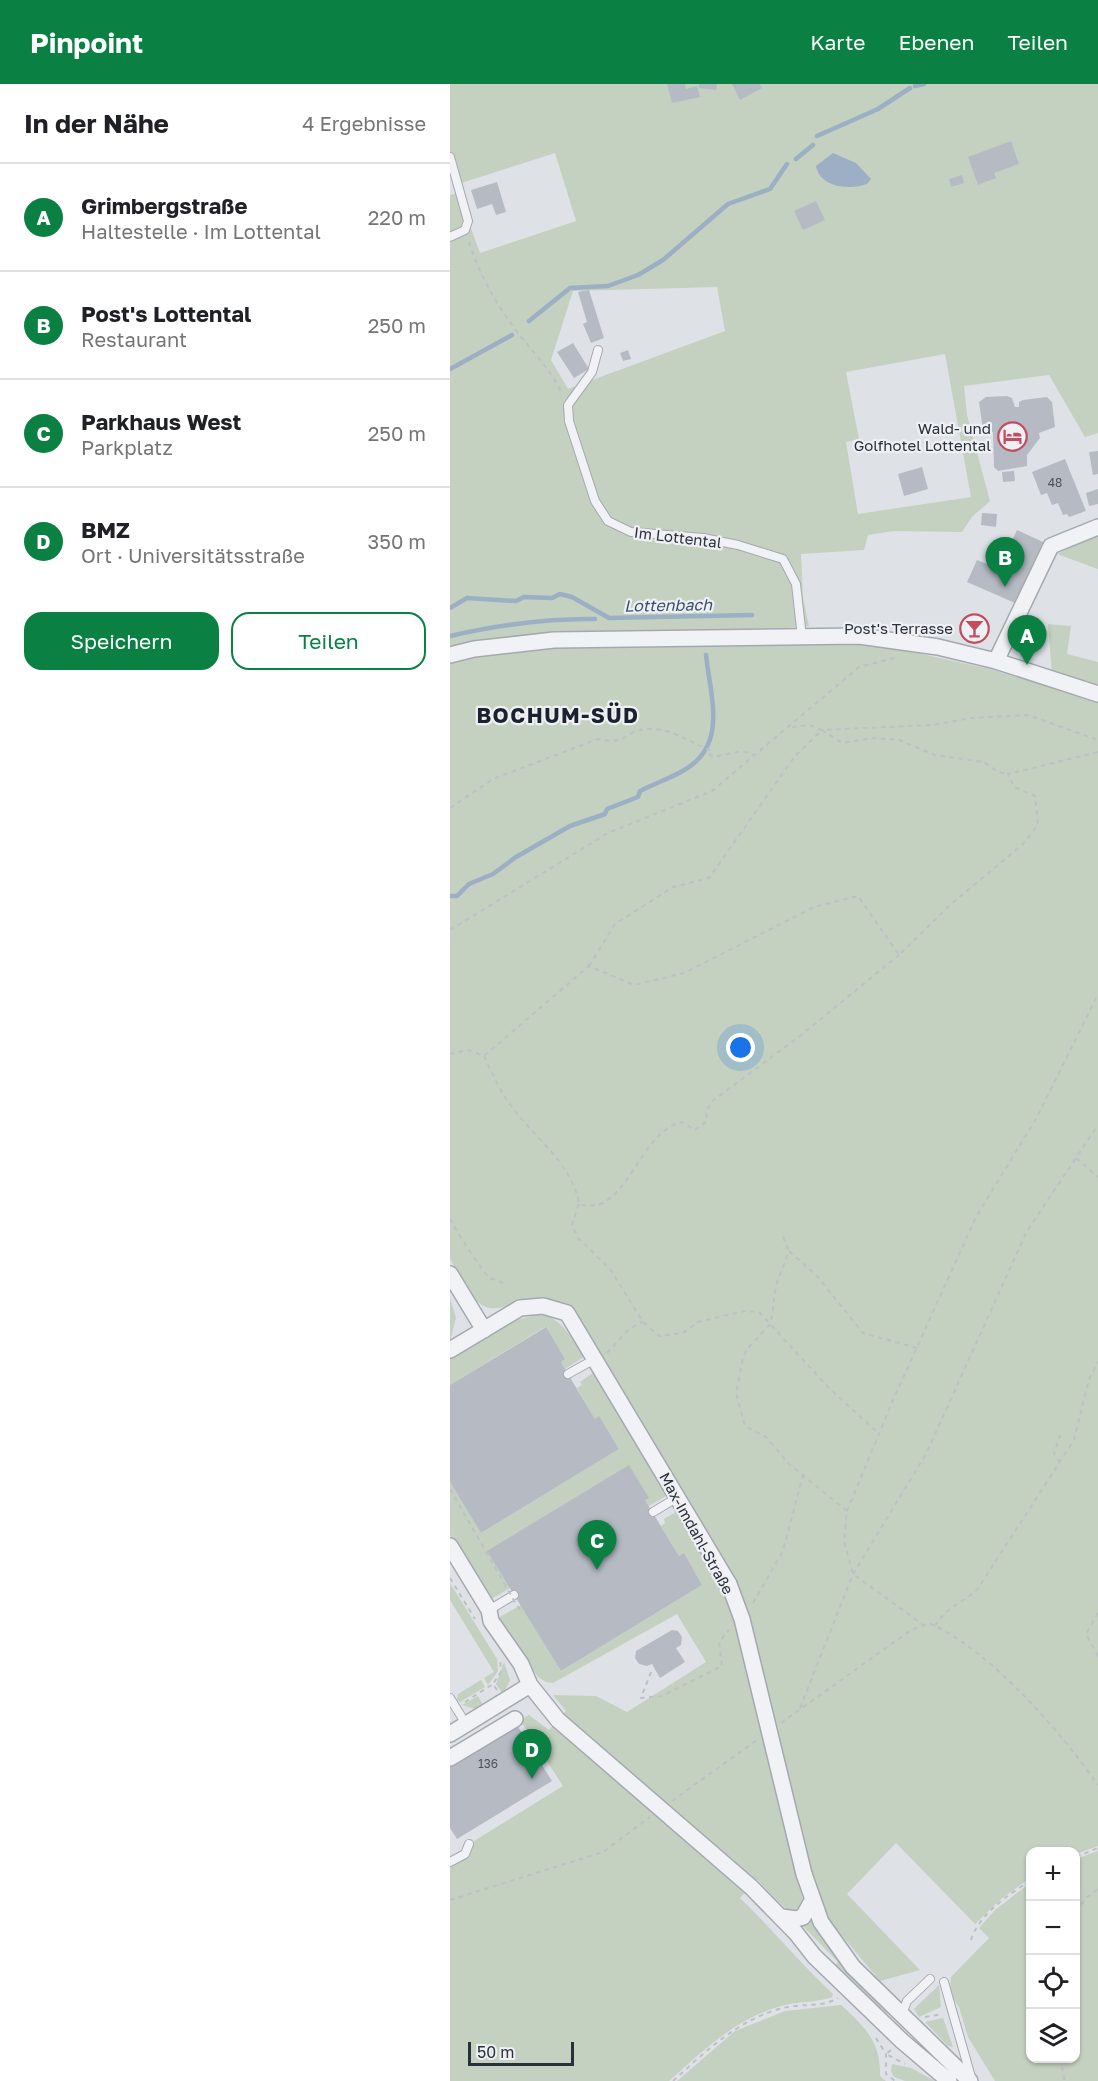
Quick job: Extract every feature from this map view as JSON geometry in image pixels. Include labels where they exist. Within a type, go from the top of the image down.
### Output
[{"type":"street","points":[[996,661],[1051,546],[1098,527]]},
{"type":"street","points":[[450,655],[474,649],[554,640],[859,636],[938,647],[996,661],[1098,694]]},
{"type":"street","points":[[450,1274],[484,1330]]},
{"type":"street","name":"Max-Imdahl-Straße","points":[[450,1350],[520,1308],[543,1306],[567,1313],[729,1584],[742,1619],[804,1874],[821,1922],[853,1967],[971,2081]]},
{"type":"street","points":[[450,1546],[489,1610],[491,1621],[521,1664],[530,1685],[558,1720],[751,1887],[782,1917],[803,1944],[949,2081]]},
{"type":"street","points":[[450,1758],[511,1711],[530,1685]]},
{"type":"street","points":[[450,1734],[466,1724],[511,1711]]},
{"type":"street","points":[[782,1917],[796,1919],[803,1917],[813,1899]]},
{"type":"street","points":[[890,2027],[902,2014]]},
{"type":"lane","points":[[450,157],[467,211],[465,230],[450,237]]},
{"type":"lane","points":[[568,405],[592,372],[598,350]]},
{"type":"lane","name":"Im Lottental","points":[[568,405],[569,421],[585,472],[595,501],[608,521],[631,532],[703,538],[769,554],[783,560],[796,584],[802,637]]},
{"type":"lane","points":[[568,1374],[596,1360]]},
{"type":"lane","points":[[653,1512],[678,1497]]},
{"type":"lane","points":[[489,1610],[514,1595]]},
{"type":"lane","points":[[450,1698],[466,1724]]},
{"type":"lane","points":[[450,1862],[465,1854],[469,1844]]},
{"type":"lane","points":[[902,2014],[907,2001],[930,1979]]},
{"type":"lane","points":[[944,1982],[971,2081]]},
{"type":"path","points":[[465,230],[474,258],[484,277],[521,337],[546,363],[568,405]]},
{"type":"path","points":[[450,930],[608,833],[712,791],[859,667],[900,657]]},
{"type":"path","points":[[484,1056],[589,966],[615,924],[673,887],[709,878],[795,756],[822,730],[933,725],[971,718],[1028,715],[1098,740]]},
{"type":"path","points":[[790,727],[809,725],[842,742],[874,738],[899,740],[935,755],[984,762],[998,772],[1008,774],[1098,752]]},
{"type":"path","points":[[450,808],[493,779],[598,739],[615,743],[645,729],[672,731],[710,750],[708,753],[713,757],[742,751],[755,755]]},
{"type":"path","points":[[579,1204],[588,1207],[612,1200],[638,1160],[670,1125],[682,1122],[695,1130],[707,1121],[706,1113],[711,1102],[800,1036],[899,955],[950,905],[1022,846],[1038,825],[1035,796],[1014,786],[1008,774]]},
{"type":"path","points":[[589,966],[634,985],[684,973],[814,907],[858,896],[899,955]]},
{"type":"path","points":[[1098,994],[1037,1117],[976,1217],[879,1433],[847,1511],[844,1541],[853,1574],[922,1624],[935,1626],[973,1652],[1002,1676],[1077,1755],[1098,1785]]},
{"type":"path","points":[[450,1054],[468,1050],[484,1056],[509,1104],[568,1174],[578,1193],[579,1204],[572,1224],[577,1237],[610,1269],[643,1321],[658,1336],[683,1334],[698,1322],[744,1311],[759,1312],[829,1388],[879,1433]]},
{"type":"path","points":[[800,1710],[853,1574],[926,1454],[1027,1231],[1098,1125]]},
{"type":"path","points":[[1076,1158],[1098,1177]]},
{"type":"path","points":[[450,1219],[462,1242],[475,1254],[489,1277],[504,1283]]},
{"type":"path","points":[[783,1237],[789,1251],[817,1276],[863,1333],[917,1348]]},
{"type":"path","points":[[789,1251],[776,1285],[771,1323],[747,1349],[736,1394],[745,1426],[766,1437],[789,1464],[847,1511]]},
{"type":"path","points":[[596,1360],[628,1330],[643,1321]]},
{"type":"path","points":[[935,1626],[943,1612],[962,1603],[977,1590],[1060,1463],[1074,1440],[1089,1378],[1098,1362]]},
{"type":"path","points":[[1060,1435],[1054,1454],[1060,1463]]},
{"type":"path","points":[[450,1489],[519,1609],[522,1607]]},
{"type":"path","points":[[450,1578],[481,1628]]},
{"type":"path","points":[[1098,1613],[1086,1634],[1098,1656]]},
{"type":"path","points":[[781,1723],[922,1624]]},
{"type":"path","points":[[457,1707],[493,1684],[501,1672],[499,1658]]},
{"type":"path","points":[[493,1684],[511,1711]]},
{"type":"path","points":[[667,1804],[761,1737]]},
{"type":"path","points":[[450,1900],[603,1852],[658,1811]]},
{"type":"path","points":[[1080,1855],[1098,1848]]},
{"type":"path","points":[[971,1940],[975,1925],[1003,1900],[1026,1884]]},
{"type":"path","points":[[1080,1906],[1098,1888]]},
{"type":"path","points":[[673,2081],[734,2029],[784,2007],[835,2000],[848,1988]]},
{"type":"path","points":[[875,2035],[886,2054],[886,2074],[895,2081]]},
{"type":"path","points":[[1061,2063],[1065,2081]]},
{"type":"green space","points":[[450,84],[1098,84],[1098,433],[1085,437],[1049,375],[964,386],[967,415],[990,501],[972,517],[962,532],[893,531],[868,535],[864,550],[801,554],[803,598],[809,626],[764,630],[783,643],[813,645],[863,641],[994,670],[1098,702],[1098,1846],[1080,1853],[1080,1847],[1026,1847],[1026,1881],[1001,1899],[975,1924],[896,1843],[847,1894],[920,1970],[880,1981],[828,1919],[812,1872],[796,1876],[804,1903],[799,1911],[789,1912],[757,1880],[740,1898],[833,1994],[832,1997],[781,2006],[749,2019],[721,2037],[669,2081],[450,2081],[450,1867],[470,1854],[474,1841],[563,1786],[520,1720],[529,1715],[549,1730],[566,1711],[553,1695],[596,1696],[627,1712],[706,1662],[677,1614],[553,1683],[546,1682],[538,1677],[498,1618],[521,1605],[561,1671],[702,1585],[684,1554],[679,1556],[661,1526],[665,1523],[664,1519],[679,1510],[721,1587],[737,1581],[573,1310],[558,1302],[544,1299],[497,1308],[487,1307],[478,1302],[470,1293],[450,1259],[450,195],[458,193],[480,253],[576,221],[555,153],[455,185],[450,168]],"holes":[[[717,287],[725,331],[568,389],[551,360],[573,291]],[[945,354],[971,497],[858,514],[846,442],[859,439],[846,372]]]},
{"type":"green space","points":[[1095,535],[1098,537],[1098,569],[1057,554]]},
{"type":"green space","points":[[1048,624],[1071,626],[1067,654],[1098,662],[1098,685],[1052,673]]},
{"type":"green space","points":[[450,1298],[456,1318],[450,1342]]},
{"type":"green space","points":[[539,1314],[554,1319],[560,1324],[571,1336],[584,1357],[565,1369],[561,1362],[565,1359],[545,1327],[450,1385],[450,1359],[509,1322]]},
{"type":"green space","points":[[594,1372],[669,1494],[649,1506],[645,1500],[648,1497],[629,1466],[510,1588],[488,1601],[450,1535],[450,1482],[481,1533],[619,1449],[599,1417],[595,1419],[577,1388],[582,1385],[580,1382]]},
{"type":"green space","points":[[450,1583],[497,1659],[498,1671],[488,1685],[484,1678],[494,1672],[450,1600]]},
{"type":"green space","points":[[504,1662],[510,1680],[503,1694],[496,1684]]},
{"type":"green space","points":[[481,1680],[485,1687],[460,1702],[457,1700],[458,1694]]},
{"type":"green space","points":[[478,1696],[484,1707],[475,1709],[462,1705]]},
{"type":"green space","points":[[1098,1851],[1098,2081],[995,2081],[968,2037],[959,2007],[950,1994],[951,1977],[989,1938],[979,1928],[995,1910],[1026,1886],[1026,2063],[1080,2063],[1080,1858]]},
{"type":"green space","points":[[810,1918],[850,1975],[889,2012],[887,2014],[835,1966],[838,1962],[801,1924]]},
{"type":"green space","points":[[939,1985],[941,2007],[919,2017],[914,2009]]},
{"type":"green space","points":[[841,2005],[870,2036],[878,2054],[880,2076],[886,2081],[677,2081],[735,2031],[785,2011]]},
{"type":"green space","points":[[943,2018],[953,2047],[948,2046],[925,2022]]},
{"type":"green space","points":[[892,2064],[911,2068],[935,2081],[905,2081],[894,2077],[891,2071]]},
{"type":"water","points":[[833,153],[856,163],[871,179],[867,184],[844,187],[823,179],[816,166]]},
{"type":"building","points":[[667,84],[685,84],[686,89],[697,86],[700,97],[672,103]]},
{"type":"building","points":[[699,84],[717,84],[716,90],[699,88]]},
{"type":"building","points":[[732,84],[760,84],[762,88],[740,100]]},
{"type":"building","points":[[1011,141],[1019,164],[994,173],[996,178],[978,185],[968,157]]},
{"type":"building","points":[[962,175],[964,183],[951,187],[949,179]]},
{"type":"building","points":[[497,182],[506,212],[496,215],[492,204],[477,209],[471,190]]},
{"type":"building","points":[[816,201],[825,220],[803,230],[794,211]]},
{"type":"building","points":[[589,290],[604,338],[591,343],[583,324],[587,322],[578,292]]},
{"type":"building","points":[[573,343],[589,369],[574,378],[557,352]]},
{"type":"building","points":[[628,350],[631,359],[623,361],[620,353]]},
{"type":"building","points":[[1007,396],[1012,398],[1015,407],[1019,407],[1019,402],[1023,400],[1047,397],[1052,402],[1055,427],[1039,433],[1040,438],[1027,455],[1027,466],[998,471],[994,467],[993,432],[985,433],[983,430],[979,402],[986,397]]},
{"type":"building","points":[[1098,451],[1098,474],[1093,475],[1089,452]]},
{"type":"building","points":[[1065,459],[1086,511],[1069,517],[1067,514],[1063,515],[1058,503],[1052,505],[1047,493],[1041,495],[1032,472]]},
{"type":"building","points":[[922,467],[928,489],[904,496],[898,474]]},
{"type":"building","points":[[1014,471],[1015,481],[1003,482],[1002,472]]},
{"type":"building","points":[[1098,489],[1098,504],[1089,506],[1086,493]]},
{"type":"building","points":[[982,513],[997,514],[996,527],[981,525]]},
{"type":"building","points":[[1017,530],[1043,542],[1015,603],[967,582],[977,560],[999,569]]},
{"type":"building","points":[[546,1327],[565,1359],[561,1362],[565,1369],[595,1419],[599,1416],[619,1449],[481,1533],[450,1482],[450,1385]]},
{"type":"building","points":[[629,1465],[649,1498],[645,1500],[679,1556],[684,1553],[702,1585],[561,1671],[487,1551]]},
{"type":"building","points":[[672,1630],[678,1631],[682,1637],[681,1645],[676,1648],[685,1662],[660,1678],[652,1664],[647,1666],[639,1664],[635,1658],[636,1651]]},
{"type":"building","points":[[515,1722],[552,1781],[457,1839],[450,1828],[450,1762]]},
{"type":"waterway","points":[[915,86],[924,84]]},
{"type":"waterway","points":[[817,136],[878,109],[910,88]]},
{"type":"waterway","points":[[796,159],[813,145]]},
{"type":"waterway","points":[[529,321],[570,288],[608,286],[638,275],[663,260],[728,204],[770,189],[787,164]]},
{"type":"waterway","points":[[450,369],[512,335]]},
{"type":"waterway","name":"Lottenbach","points":[[450,608],[467,598],[516,601],[524,597],[552,598],[560,594],[572,597],[609,618],[752,615]]},
{"type":"waterway","name":"Lottenbach","points":[[450,636],[522,623],[595,619]]},
{"type":"waterway","points":[[450,896],[457,896],[469,884],[493,874],[516,857],[570,826],[605,814],[607,809],[638,797],[640,791],[681,772],[699,758],[712,732],[713,702],[706,655]]},
{"type":"place","name":"Wald- und Golfhotel Lottental","points":[[1012,437]]},
{"type":"place","name":"Post's Lottental","points":[[1005,587]]},
{"type":"place","name":"Post's Terrasse","points":[[974,628]]},
{"type":"place","name":"Grimbergstraße","points":[[1027,665]]},
{"type":"place","name":"Parkhaus West","points":[[597,1570]]},
{"type":"place","name":"BMZ","points":[[532,1779]]},
{"type":"district","name":"BOCHUM-SÜD","points":[[558,715]]}]
